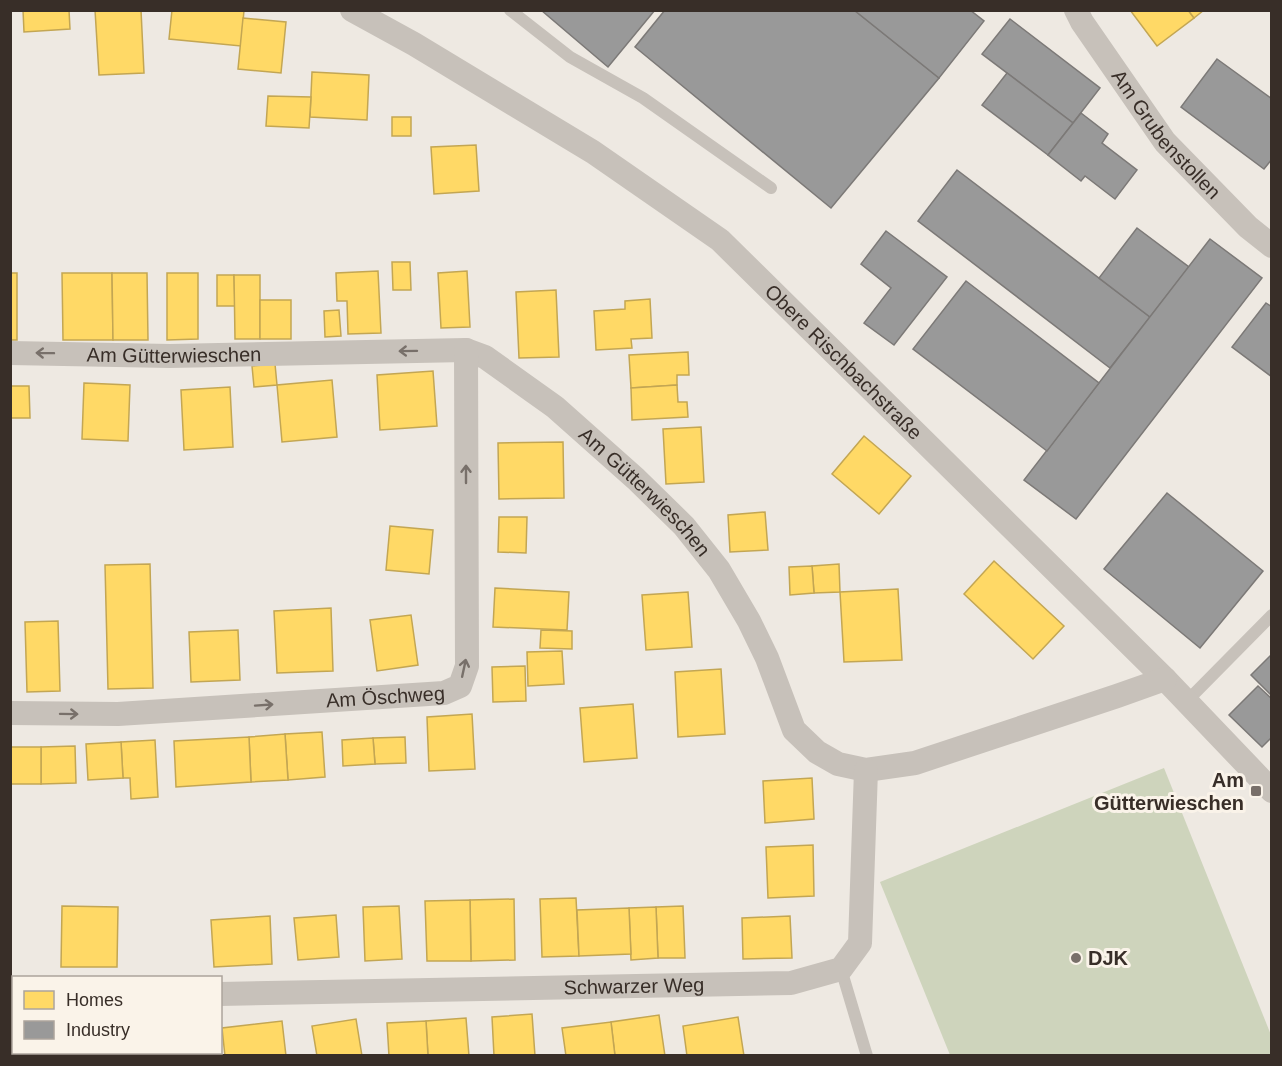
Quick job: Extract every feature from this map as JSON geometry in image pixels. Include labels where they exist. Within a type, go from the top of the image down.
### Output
[{"type":"street","name":"Obere Rischbachstraße","points":[[352,10],[414,44],[593,152],[720,240],[1165,679],[1272,791]]},
{"type":"street","name":"Am Grubenstollen","points":[[1076,10],[1165,142],[1248,227],[1272,246]]},
{"type":"street","name":"Am Gütterwieschen","points":[[10,353],[170,356],[466,350],[485,357],[555,407],[636,479],[684,526],[719,570],[749,621],[767,658],[794,730],[817,752],[838,764],[866,770],[915,763],[1165,679]]},
{"type":"street","name":"Am Öschweg","points":[[10,713],[118,714],[444,693],[460,686],[467,666],[466,350]]},
{"type":"street","points":[[841,969],[860,943],[866,770]]},
{"type":"street","name":"Schwarzer Weg","points":[[222,994],[791,983],[841,969]]},
{"type":"lane","points":[[510,10],[570,57],[643,98],[771,188]]},
{"type":"lane","points":[[1187,701],[1272,615]]},
{"type":"lane","points":[[841,969],[867,1056]]},
{"type":"green space","name":"DJK","points":[[1164,768],[1271,1035],[1271,1055],[950,1055],[880,882]]},
{"type":"building: Homes","points":[[23,10],[69,10],[70,29],[24,32]]},
{"type":"building: Homes","points":[[95,10],[141,10],[144,73],[99,75]]},
{"type":"building: Homes","points":[[172,10],[244,10],[241,46],[169,39]]},
{"type":"building: Homes","points":[[1130,10],[1188,10],[1194,18],[1157,46]]},
{"type":"building: Homes","points":[[1188,10],[1204,10],[1194,18]]},
{"type":"building: Homes","points":[[243,18],[286,22],[281,73],[238,69]]},
{"type":"building: Homes","points":[[312,72],[369,75],[367,120],[310,117]]},
{"type":"building: Homes","points":[[268,96],[311,97],[309,128],[266,126]]},
{"type":"building: Homes","points":[[392,117],[411,117],[411,136],[392,136]]},
{"type":"building: Homes","points":[[476,145],[479,191],[434,194],[431,147]]},
{"type":"building: Homes","points":[[392,262],[410,262],[411,290],[393,290]]},
{"type":"building: Homes","points":[[378,271],[381,333],[348,334],[347,301],[337,301],[336,273]]},
{"type":"building: Homes","points":[[467,271],[470,327],[441,328],[438,273]]},
{"type":"building: Homes","points":[[10,273],[17,273],[17,340],[10,340]]},
{"type":"building: Homes","points":[[62,273],[112,273],[113,340],[63,340]]},
{"type":"building: Homes","points":[[112,273],[147,273],[148,340],[113,340]]},
{"type":"building: Homes","points":[[167,273],[198,273],[198,339],[167,340]]},
{"type":"building: Homes","points":[[217,275],[234,275],[235,306],[217,306]]},
{"type":"building: Homes","points":[[234,275],[260,275],[260,339],[235,339]]},
{"type":"building: Homes","points":[[556,290],[559,357],[519,358],[516,292]]},
{"type":"building: Homes","points":[[650,299],[652,338],[631,339],[632,348],[596,350],[594,311],[625,309],[625,301]]},
{"type":"building: Homes","points":[[260,300],[291,300],[291,339],[260,339]]},
{"type":"building: Homes","points":[[339,310],[341,336],[325,337],[324,311]]},
{"type":"building: Homes","points":[[688,352],[689,375],[677,375],[677,385],[631,388],[629,355]]},
{"type":"building: Homes","points":[[275,364],[277,385],[254,387],[252,366]]},
{"type":"building: Homes","points":[[433,371],[437,426],[380,430],[377,375]]},
{"type":"building: Homes","points":[[332,380],[337,437],[282,442],[277,385]]},
{"type":"building: Homes","points":[[84,383],[130,385],[128,441],[82,439]]},
{"type":"building: Homes","points":[[677,385],[678,402],[687,402],[688,417],[632,420],[631,388]]},
{"type":"building: Homes","points":[[10,386],[29,386],[30,418],[10,418]]},
{"type":"building: Homes","points":[[230,387],[233,447],[184,450],[181,390]]},
{"type":"building: Homes","points":[[701,427],[704,482],[666,484],[663,429]]},
{"type":"building: Homes","points":[[864,436],[911,476],[879,514],[832,474]]},
{"type":"building: Homes","points":[[563,442],[564,498],[499,499],[498,443]]},
{"type":"building: Homes","points":[[765,512],[768,550],[730,552],[728,515]]},
{"type":"building: Homes","points":[[499,517],[527,517],[526,553],[498,552]]},
{"type":"building: Homes","points":[[390,526],[433,530],[429,574],[386,570]]},
{"type":"building: Homes","points":[[994,561],[1064,626],[1033,659],[964,594]]},
{"type":"building: Homes","points":[[150,564],[153,688],[108,689],[105,565]]},
{"type":"building: Homes","points":[[839,564],[840,592],[814,593],[812,566]]},
{"type":"building: Homes","points":[[812,566],[814,593],[790,595],[789,567]]},
{"type":"building: Homes","points":[[495,588],[569,592],[567,630],[493,627]]},
{"type":"building: Homes","points":[[898,589],[902,660],[844,662],[840,592]]},
{"type":"building: Homes","points":[[688,592],[692,647],[646,650],[642,595]]},
{"type":"building: Homes","points":[[331,608],[333,671],[277,673],[274,611]]},
{"type":"building: Homes","points":[[411,615],[418,665],[377,671],[370,620]]},
{"type":"building: Homes","points":[[58,621],[60,691],[27,692],[25,622]]},
{"type":"building: Homes","points":[[238,630],[240,680],[191,682],[189,632]]},
{"type":"building: Homes","points":[[541,630],[572,631],[572,649],[540,648]]},
{"type":"building: Homes","points":[[562,651],[564,684],[528,686],[527,652]]},
{"type":"building: Homes","points":[[525,666],[526,701],[493,702],[492,667]]},
{"type":"building: Homes","points":[[721,669],[725,734],[678,737],[675,672]]},
{"type":"building: Homes","points":[[633,704],[637,758],[584,762],[580,708]]},
{"type":"building: Homes","points":[[472,714],[475,769],[429,771],[427,717]]},
{"type":"building: Homes","points":[[322,732],[325,777],[288,780],[285,734]]},
{"type":"building: Homes","points":[[285,734],[288,780],[251,782],[249,737]]},
{"type":"building: Homes","points":[[249,737],[251,782],[176,787],[174,741]]},
{"type":"building: Homes","points":[[405,737],[406,763],[375,764],[373,738]]},
{"type":"building: Homes","points":[[373,738],[375,764],[343,766],[342,740]]},
{"type":"building: Homes","points":[[155,740],[158,797],[131,799],[130,778],[123,778],[121,742]]},
{"type":"building: Homes","points":[[121,742],[123,778],[88,780],[86,744]]},
{"type":"building: Homes","points":[[75,746],[76,783],[41,784],[41,747]]},
{"type":"building: Homes","points":[[10,747],[41,747],[41,784],[10,784]]},
{"type":"building: Homes","points":[[812,778],[814,819],[765,823],[763,781]]},
{"type":"building: Homes","points":[[813,845],[814,896],[768,898],[766,847]]},
{"type":"building: Homes","points":[[576,898],[579,956],[542,957],[540,899]]},
{"type":"building: Homes","points":[[514,899],[515,960],[471,961],[470,900]]},
{"type":"building: Homes","points":[[470,900],[471,961],[427,961],[425,901]]},
{"type":"building: Homes","points":[[62,906],[118,907],[117,967],[61,967]]},
{"type":"building: Homes","points":[[399,906],[402,959],[365,961],[363,907]]},
{"type":"building: Homes","points":[[683,906],[685,958],[658,958],[656,907]]},
{"type":"building: Homes","points":[[656,907],[658,958],[631,960],[629,908]]},
{"type":"building: Homes","points":[[629,908],[631,954],[579,956],[577,910]]},
{"type":"building: Homes","points":[[336,915],[339,957],[298,960],[294,918]]},
{"type":"building: Homes","points":[[270,916],[272,964],[214,967],[211,920]]},
{"type":"building: Homes","points":[[790,916],[792,958],[743,959],[742,918]]},
{"type":"building: Homes","points":[[532,1014],[535,1056],[494,1056],[492,1017]]},
{"type":"building: Homes","points":[[659,1015],[665,1056],[615,1056],[611,1022]]},
{"type":"building: Homes","points":[[738,1017],[744,1056],[687,1056],[683,1026]]},
{"type":"building: Homes","points":[[466,1018],[469,1056],[428,1056],[426,1021]]},
{"type":"building: Homes","points":[[356,1019],[362,1056],[317,1056],[312,1026]]},
{"type":"building: Homes","points":[[282,1021],[286,1056],[225,1056],[222,1028]]},
{"type":"building: Homes","points":[[426,1021],[428,1056],[389,1056],[387,1023]]},
{"type":"building: Homes","points":[[611,1022],[615,1056],[566,1056],[562,1028]]},
{"type":"building: Homes","points":[[71,1054],[135,1054],[135,1056],[71,1056]]},
{"type":"building: Homes","points":[[155,1054],[205,1054],[205,1056],[155,1056]]},
{"type":"building: Industry","points":[[541,10],[655,10],[608,67]]},
{"type":"building: Industry","points":[[665,10],[854,10],[939,78],[831,208],[635,47]]},
{"type":"building: Industry","points":[[854,10],[970,10],[984,21],[939,78]]},
{"type":"building: Industry","points":[[1010,19],[1100,88],[1073,123],[982,54]]},
{"type":"building: Industry","points":[[1217,59],[1272,99],[1272,159],[1264,169],[1181,107]]},
{"type":"building: Industry","points":[[1007,73],[1073,123],[1048,155],[982,105]]},
{"type":"building: Industry","points":[[1081,113],[1108,134],[1102,143],[1137,170],[1115,199],[1085,176],[1081,181],[1048,155]]},
{"type":"building: Industry","points":[[957,170],[1150,317],[1110,368],[918,221]]},
{"type":"building: Industry","points":[[1137,228],[1189,267],[1150,317],[1099,278]]},
{"type":"building: Industry","points":[[886,231],[947,277],[894,345],[864,323],[891,288],[861,264]]},
{"type":"building: Industry","points":[[1210,239],[1262,278],[1076,519],[1024,480]]},
{"type":"building: Industry","points":[[966,281],[1099,383],[1047,451],[913,349]]},
{"type":"building: Industry","points":[[1266,303],[1272,307],[1272,377],[1232,347]]},
{"type":"building: Industry","points":[[1167,493],[1263,571],[1200,648],[1104,569]]},
{"type":"building: Industry","points":[[1272,654],[1272,696],[1251,675]]},
{"type":"building: Industry","points":[[1258,686],[1272,699],[1272,737],[1262,747],[1229,715]]},
{"type":"place","name":"Am Gütterwieschen","points":[[1256,791]]},
{"type":"place","name":"DJK","points":[[1076,958]]}]
